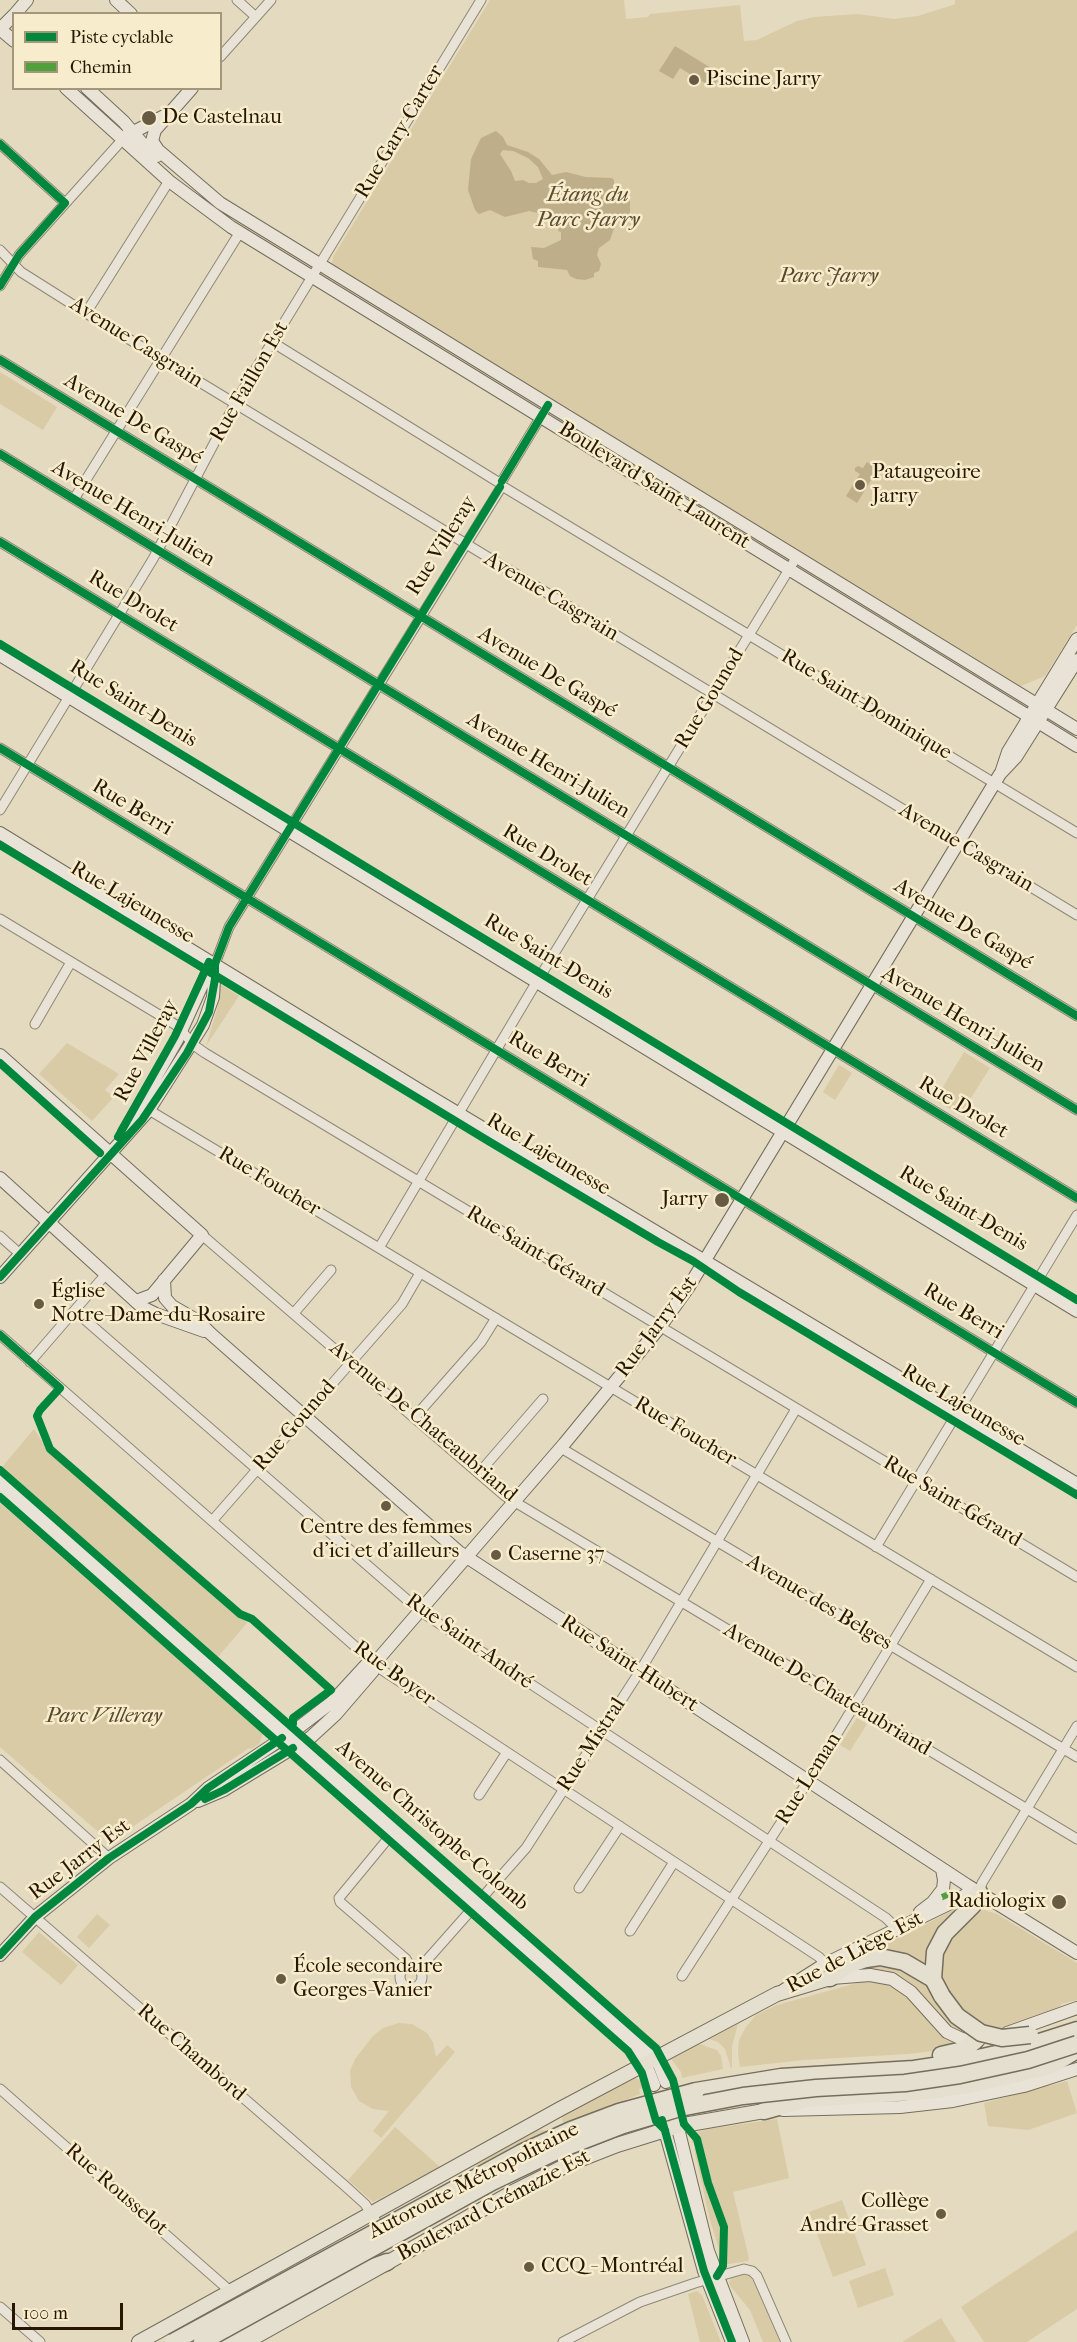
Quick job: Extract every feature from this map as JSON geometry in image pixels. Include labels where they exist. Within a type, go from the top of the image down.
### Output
[{"type":"highway","points":[[933,1979],[933,1959],[941,1939],[957,1919],[973,1905],[976,1891]]},
{"type":"highway","points":[[828,1971],[880,1957],[904,1962],[933,1979],[954,2013],[966,2025],[988,2035],[1015,2038],[1077,2030]]},
{"type":"highway","name":"Autoroute Métropolitaine","points":[[173,2342],[486,2170],[571,2130],[619,2112],[696,2091],[781,2077],[906,2069],[960,2062],[1014,2050],[1077,2030]]},
{"type":"highway","points":[[696,2091],[740,2073],[772,2068],[940,2055],[963,2050],[975,2041]]},
{"type":"highway","name":"Autoroute Métropolitaine","points":[[202,2342],[492,2182],[547,2155],[609,2129],[680,2108],[734,2097],[798,2089],[905,2083],[960,2075],[1028,2060],[1077,2044]]},
{"type":"highway","points":[[764,2111],[807,2099],[949,2089],[1008,2077],[1054,2064],[1077,2050]]},
{"type":"highway","points":[[225,2342],[340,2278],[391,2255]]},
{"type":"main road","points":[[14,12],[27,0]]},
{"type":"main road","points":[[116,0],[129,12]]},
{"type":"main road","points":[[10,16],[0,29],[12,39]]},
{"type":"main road","name":"Boulevard Saint-Laurent","points":[[69,90],[165,163],[184,172]]},
{"type":"main road","name":"Boulevard Saint-Laurent","points":[[89,90],[124,122],[127,136],[170,181],[240,232],[1077,746]]},
{"type":"main road","points":[[127,136],[171,112],[190,90]]},
{"type":"main road","name":"Boulevard Saint-Laurent","points":[[171,112],[155,130],[152,141],[158,150],[237,214],[1077,729]]},
{"type":"main road","points":[[1041,707],[1077,639]]},
{"type":"main road","name":"Rue Saint-Denis","points":[[0,656],[1077,1311]]},
{"type":"main road","points":[[1041,707],[1077,660]]},
{"type":"main road","name":"Rue Jarry Est","points":[[191,1804],[219,1793],[297,1746],[320,1730],[336,1714],[373,1671],[375,1662],[468,1558],[660,1327],[704,1262],[998,779],[1008,752],[1041,707]]},
{"type":"main road","name":"Rue Lajeunesse","points":[[0,833],[704,1262],[1077,1484]]},
{"type":"main road","name":"Rue Villeray","points":[[144,1107],[207,974],[215,964]]},
{"type":"main road","name":"Rue Villeray","points":[[0,1276],[110,1154],[193,1043],[211,1006],[215,964]]},
{"type":"main road","name":"Avenue De Chateaubriand","points":[[0,1055],[202,1235]]},
{"type":"main road","name":"Rue Saint-Hubert","points":[[0,1178],[150,1312],[211,1334]]},
{"type":"main road","points":[[136,1301],[152,1295],[202,1235]]},
{"type":"main road","name":"Rue Saint-Hubert","points":[[164,1280],[164,1294],[168,1302],[198,1321],[468,1558],[942,1869],[1077,1953]]},
{"type":"main road","name":"Avenue Christophe-Colomb","points":[[0,1477],[297,1746],[646,2047],[660,2084]]},
{"type":"main road","name":"Avenue Christophe-Colomb","points":[[0,1491],[286,1736]]},
{"type":"main road","name":"Rue Jarry Est","points":[[0,1955],[35,1917],[109,1858],[191,1804],[208,1788],[327,1707],[366,1665],[375,1662]]},
{"type":"main road","name":"Avenue Christophe-Colomb","points":[[297,1746],[391,1835],[478,1904]]},
{"type":"main road","points":[[897,1929],[938,1896],[944,1883],[942,1869]]},
{"type":"main road","name":"Rue de Liège Est","points":[[651,2062],[777,1994],[828,1971],[897,1929],[976,1891]]},
{"type":"main road","points":[[828,1971],[892,1979],[911,1992],[947,2032],[962,2039],[975,2041],[993,2038],[1077,2008]]},
{"type":"main road","points":[[139,2342],[230,2291],[374,2218],[461,2170],[549,2115],[651,2062]]},
{"type":"main road","name":"Boulevard Crémazie Est","points":[[246,2342],[481,2203],[569,2158],[604,2150],[670,2123],[764,2111],[900,2107],[946,2102],[1018,2087],[1077,2069]]},
{"type":"main road","points":[[549,2115],[556,2128]]},
{"type":"main road","points":[[670,2123],[732,2342]]},
{"type":"main road","points":[[712,2277],[743,2342]]},
{"type":"street","points":[[237,0],[256,17]]},
{"type":"street","points":[[222,55],[271,0]]},
{"type":"street","name":"Rue Gary-Carter","points":[[319,265],[481,0]]},
{"type":"street","points":[[0,286],[14,263],[127,136]]},
{"type":"street","points":[[0,144],[65,203]]},
{"type":"street","points":[[86,313],[170,181]]},
{"type":"street","points":[[74,499],[240,232]]},
{"type":"street","name":"Avenue Casgrain","points":[[0,250],[21,272],[86,313],[1077,915]]},
{"type":"street","name":"Rue Faillon Est","points":[[0,810],[158,550],[234,404],[319,265]]},
{"type":"street","name":"Rue Saint-Dominique","points":[[272,342],[749,634],[998,779],[1077,833]]},
{"type":"street","name":"Avenue De Gaspé","points":[[0,360],[1077,1016]]},
{"type":"street","name":"Rue Villeray","points":[[215,964],[227,931],[548,405]]},
{"type":"street","name":"Avenue Henri-Julien","points":[[0,453],[1077,1110]]},
{"type":"street","name":"Rue Drolet","points":[[0,542],[1077,1198]]},
{"type":"street","name":"Rue Gounod","points":[[379,1248],[537,982],[796,558]]},
{"type":"street","name":"Rue Berri","points":[[0,748],[1077,1403]]},
{"type":"street","name":"Rue Saint-Gérard","points":[[2,924],[71,962],[182,1030],[205,1053],[1077,1577]]},
{"type":"street","points":[[35,1024],[71,962]]},
{"type":"street","name":"Rue Foucher","points":[[144,1107],[1077,1667]]},
{"type":"street","points":[[876,1546],[1077,1215]]},
{"type":"street","name":"Avenue De Chateaubriand","points":[[202,1235],[515,1502],[1077,1839]]},
{"type":"street","points":[[0,1236],[20,1254]]},
{"type":"street","points":[[294,1313],[331,1270]]},
{"type":"street","name":"Rue Gounod","points":[[212,1521],[402,1304],[420,1273]]},
{"type":"street","points":[[30,1362],[106,1274]]},
{"type":"street","name":"Rue Saint-André","points":[[75,1311],[420,1611],[770,1840],[886,1918],[897,1929]]},
{"type":"street","points":[[414,1418],[481,1342],[496,1318]]},
{"type":"street","name":"Rue Boyer","points":[[0,1335],[375,1662],[507,1752],[819,1956],[828,1971]]},
{"type":"street","points":[[479,1473],[543,1399]]},
{"type":"street","name":"Rue Mistral","points":[[391,1835],[339,1898],[340,1902],[415,1968],[478,1904],[521,1855],[640,1671],[796,1409]]},
{"type":"street","name":"Avenue des Belges","points":[[561,1448],[1077,1757]]},
{"type":"street","name":"Rue Leman","points":[[682,1976],[809,1781],[931,1579]]},
{"type":"street","name":"Rue de Liège Est","points":[[976,1891],[1077,1726]]},
{"type":"street","points":[[479,1795],[507,1752]]},
{"type":"street","points":[[0,1760],[109,1858]]},
{"type":"street","points":[[579,1888],[620,1826]]},
{"type":"street","points":[[630,1931],[674,1862]]},
{"type":"street","name":"Rue Chambord","points":[[0,1887],[344,2185],[365,2204],[374,2218]]},
{"type":"street","name":"Rue Rousselot","points":[[0,2089],[230,2291]]},
{"type":"street","points":[[563,2342],[640,2302],[741,2269],[754,2272],[786,2342]]},
{"type":"street","points":[[0,2307],[40,2342]]},
{"type":"green space","name":"Parc Jarry","points":[[490,0],[624,0],[626,19],[648,17],[650,14],[740,5],[744,41],[757,40],[797,21],[814,17],[858,14],[894,19],[918,16],[955,4],[955,0],[1077,0],[1077,625],[1045,676],[1021,686],[332,264],[333,257]]},
{"type":"green space","points":[[0,372],[57,407],[43,430],[0,404]]},
{"type":"green space","points":[[220,984],[239,996],[206,1046],[217,1010]]},
{"type":"green space","points":[[67,1043],[119,1074],[105,1090],[114,1097],[92,1121],[39,1074]]},
{"type":"green space","points":[[964,1052],[990,1068],[960,1115],[935,1100]]},
{"type":"green space","points":[[839,1065],[852,1073],[835,1100],[823,1092]]},
{"type":"green space","points":[[34,1429],[48,1450],[247,1623],[218,1657],[2,1467]]},
{"type":"green space","name":"Parc Villeray","points":[[0,1503],[263,1734],[259,1744],[249,1748],[110,1842],[0,1747]]},
{"type":"green space","points":[[857,1718],[867,1724],[850,1751],[840,1745]]},
{"type":"green space","points":[[968,1902],[929,1968],[853,1958],[911,1932]]},
{"type":"green space","points":[[984,1910],[997,1914],[1077,1963],[1077,2000],[1061,2004],[1060,2008],[993,2032],[971,2023],[939,1979],[940,1951],[970,1916]]},
{"type":"green space","points":[[97,1914],[110,1925],[89,1948],[77,1937]]},
{"type":"green space","points":[[39,1932],[78,1965],[61,1985],[22,1952]]},
{"type":"green space","points":[[877,1961],[918,1974],[969,2034],[949,2025],[918,1989],[905,1979],[888,1971],[860,1968]]},
{"type":"green space","points":[[864,1981],[882,1983],[898,1990],[912,2002],[938,2033],[956,2044],[951,2049],[908,2054],[804,2060],[740,2067],[739,2040],[756,2015],[777,2005]]},
{"type":"green space","points":[[399,2023],[412,2024],[427,2033],[433,2042],[436,2057],[447,2045],[455,2052],[381,2138],[373,2131],[389,2111],[373,2109],[359,2101],[351,2087],[350,2071],[355,2059],[373,2036],[383,2028]]},
{"type":"green space","points":[[738,2024],[732,2046],[731,2068],[725,2049],[718,2042],[709,2039]]},
{"type":"green space","points":[[699,2044],[717,2050],[721,2056],[723,2069],[682,2078],[681,2072],[671,2059]]},
{"type":"green space","points":[[635,2078],[642,2081],[644,2088],[639,2089],[640,2094],[564,2125],[562,2119],[564,2114]]},
{"type":"green space","points":[[1067,2081],[1077,2113],[1028,2130],[988,2126],[984,2103]]},
{"type":"green space","points":[[777,2119],[789,2178],[733,2192],[749,2258],[748,2261],[724,2265],[710,2220],[694,2149],[697,2148],[695,2142],[692,2143],[692,2134],[708,2129]]},
{"type":"green space","points":[[395,2127],[440,2167],[373,2202],[348,2180]]},
{"type":"green space","points":[[533,2131],[549,2132],[472,2169],[481,2160]]},
{"type":"green space","points":[[842,2200],[866,2265],[833,2277],[809,2212]]},
{"type":"green space","points":[[1077,2230],[1077,2309],[1027,2342],[984,2342],[961,2307]]},
{"type":"green space","points":[[885,2268],[894,2295],[858,2308],[849,2281]]},
{"type":"green space","points":[[749,2275],[753,2281],[780,2342],[763,2342],[750,2310],[731,2287],[729,2283],[732,2276]]},
{"type":"green space","points":[[697,2291],[702,2295],[721,2342],[700,2342],[688,2294]]},
{"type":"green space","points":[[941,2318],[956,2342],[902,2342]]},
{"type":"water","name":"Piscine Jarry","points":[[675,46],[721,74],[713,88],[680,68],[673,79],[659,71]]},
{"type":"water","name":"Étang du Parc Jarry","points":[[496,131],[507,145],[528,152],[539,159],[552,175],[566,172],[586,177],[612,178],[614,185],[630,199],[630,213],[617,220],[610,240],[599,248],[597,255],[601,264],[599,271],[594,273],[594,277],[585,280],[576,279],[570,276],[567,270],[538,267],[538,261],[533,259],[531,247],[544,248],[561,240],[561,232],[558,231],[561,221],[550,213],[549,216],[529,211],[505,217],[490,210],[479,214],[475,210],[468,190],[471,159],[481,138]],"holes":[[[503,150],[513,151],[528,158],[538,167],[543,179],[536,183],[515,181],[500,154]]]},
{"type":"water","name":"Pataugeoire Jarry","points":[[867,462],[878,469],[857,503],[846,496],[860,474],[855,471],[855,468],[858,466],[863,468]]},
{"type":"marked path","points":[[942,1897],[958,1890]]},
{"type":"cycle path","points":[[0,144],[65,203],[19,255],[0,286]]},
{"type":"cycle path","points":[[0,360],[1077,1016]]},
{"type":"cycle path","points":[[502,481],[548,405]]},
{"type":"cycle path","points":[[0,454],[1077,1110]]},
{"type":"cycle path","points":[[0,1277],[142,1120],[187,1053],[209,1012],[215,979],[215,964],[229,927],[500,487]]},
{"type":"cycle path","points":[[0,542],[1077,1198]]},
{"type":"cycle path","points":[[0,644],[1077,1300]]},
{"type":"cycle path","points":[[0,748],[1077,1403]]},
{"type":"cycle path","points":[[0,845],[490,1142],[693,1261],[739,1292],[1077,1495]]},
{"type":"cycle path","points":[[118,1137],[175,1036],[209,962]]},
{"type":"cycle path","points":[[0,1063],[100,1153]]},
{"type":"cycle path","points":[[0,1335],[60,1388],[37,1416],[50,1449],[240,1614],[252,1619],[331,1690],[293,1718],[291,1726]]},
{"type":"cycle path","points":[[0,1470],[656,2048],[673,2080],[684,2124],[697,2139],[708,2183],[724,2227],[723,2266],[717,2276]]},
{"type":"cycle path","points":[[0,1497],[628,2051],[642,2073],[656,2121],[665,2130]]},
{"type":"cycle path","points":[[0,1955],[35,1917],[109,1858],[191,1804],[208,1788],[282,1738]]},
{"type":"cycle path","points":[[205,1799],[293,1748]]},
{"type":"cycle path","points":[[662,2120],[704,2271],[732,2342]]},
{"type":"place","name":"Piscine Jarry","points":[[694,80]]},
{"type":"place","name":"De Castelnau","points":[[149,118]]},
{"type":"place","name":"Pataugeoire Jarry","points":[[860,485]]},
{"type":"place","name":"Jarry","points":[[722,1200]]},
{"type":"place","name":"Église Notre-Dame-du-Rosaire","points":[[39,1304]]},
{"type":"place","name":"Centre des femmes d'ici et d'ailleurs","points":[[386,1506]]},
{"type":"place","name":"Caserne 37","points":[[496,1555]]},
{"type":"place","name":"Radiologix","points":[[1059,1902]]},
{"type":"place","name":"École secondaire Georges-Vanier","points":[[281,1979]]},
{"type":"place","name":"Collège André-Grasset","points":[[941,2214]]},
{"type":"place","name":"CCQ - Montréal","points":[[529,2267]]}]
